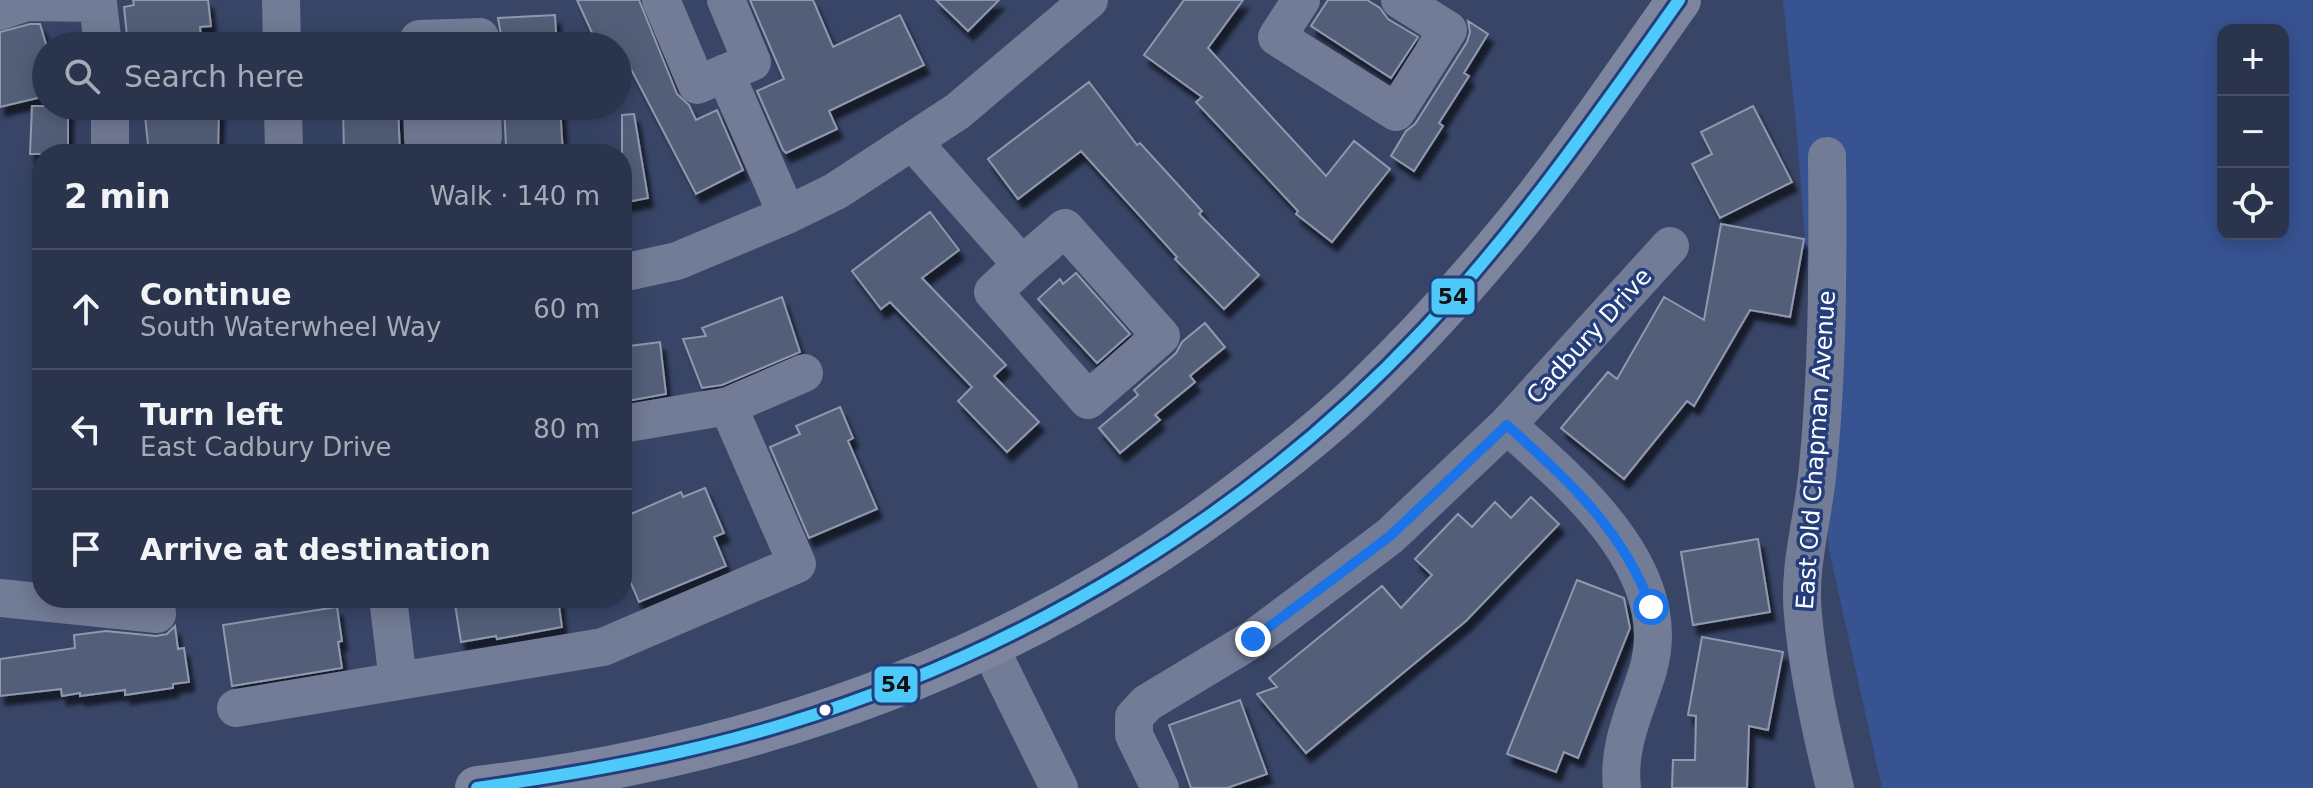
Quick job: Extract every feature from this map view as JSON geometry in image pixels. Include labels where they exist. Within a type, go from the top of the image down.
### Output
[{"type":"main road","points":[[477,788],[593,772],[721,744],[883,691],[989,646],[1082,598],[1156,554],[1312,438],[1441,311],[1513,228],[1679,0]]},
{"type":"street","points":[[281,0],[282,32]]},
{"type":"street","points":[[661,0],[697,85],[752,62],[726,0]]},
{"type":"street","points":[[1301,0],[1277,37],[1396,112],[1448,30],[1400,0]]},
{"type":"street","points":[[0,11],[27,2],[98,3],[101,32]]},
{"type":"street","points":[[632,271],[677,261],[836,191],[958,111],[1066,8]]},
{"type":"street","points":[[725,73],[787,215]]},
{"type":"street","points":[[110,120],[110,144]]},
{"type":"street","points":[[283,120],[284,144]]},
{"type":"street","points":[[422,120],[423,139],[448,144]]},
{"type":"street","points":[[464,144],[483,137],[482,120]]},
{"type":"street","points":[[913,142],[1022,265]]},
{"type":"street","name":"East Old Chapman Avenue","points":[[1827,156],[1828,317],[1817,479],[1804,559],[1802,613],[1815,696],[1835,788]]},
{"type":"street","points":[[1065,228],[1161,336],[1088,400],[993,292],[1022,265],[1065,228]]},
{"type":"street","name":"Cadbury Drive","points":[[1160,788],[1134,735],[1134,717],[1147,703],[1253,639],[1390,536],[1507,425],[1670,246]]},
{"type":"street","points":[[632,422],[728,406],[804,373]]},
{"type":"street","points":[[236,708],[603,647],[797,564],[728,406]]},
{"type":"street","points":[[1507,425],[1575,487],[1616,536],[1641,580],[1651,607],[1653,637],[1649,668],[1626,732],[1621,757],[1622,788]]},
{"type":"street","points":[[0,598],[32,601]]},
{"type":"street","points":[[98,608],[157,614],[156,608]]},
{"type":"street","points":[[389,608],[398,681]]},
{"type":"street","points":[[989,646],[1059,788]]},
{"type":"shaded area","points":[[1783,0],[2313,0],[2313,788],[1882,788],[1829,550],[1797,134]]},
{"type":"building","points":[[133,0],[208,0],[211,26],[200,27],[201,32],[127,32],[124,7],[134,5]]},
{"type":"building","points":[[577,0],[639,0],[677,94],[689,105],[696,120],[717,110],[743,170],[696,194],[632,71],[632,32],[592,32]]},
{"type":"building","points":[[750,0],[813,0],[833,47],[900,15],[924,65],[829,111],[837,129],[786,153],[757,91],[784,79]]},
{"type":"building","points":[[936,0],[999,0],[968,31]]},
{"type":"building","points":[[1184,0],[1243,0],[1208,48],[1326,176],[1354,141],[1390,169],[1332,242],[1296,214],[1298,211],[1196,102],[1202,97],[1144,55]]},
{"type":"building","points":[[1328,0],[1367,0],[1380,8],[1388,19],[1418,37],[1391,78],[1311,26]]},
{"type":"building","points":[[555,15],[556,32],[500,32],[498,18]]},
{"type":"building","points":[[1468,21],[1488,34],[1464,73],[1469,76],[1439,123],[1443,126],[1414,171],[1391,156],[1467,42],[1470,32]]},
{"type":"building","points":[[40,24],[42,32],[32,32],[32,99],[0,107],[0,32]]},
{"type":"building","points":[[1089,82],[1137,145],[1140,143],[1202,211],[1199,214],[1259,275],[1224,309],[1175,259],[1177,257],[1081,151],[1018,199],[988,159]]},
{"type":"building","points":[[32,106],[32,120],[68,120],[68,144],[32,144],[30,154]]},
{"type":"building","points":[[1753,106],[1792,182],[1720,218],[1692,164],[1712,154],[1701,132]]},
{"type":"building","points":[[632,114],[648,198],[632,201],[632,144],[622,144],[622,120],[632,120]]},
{"type":"building","points":[[145,120],[219,120],[218,144],[148,144]]},
{"type":"building","points":[[343,120],[399,120],[400,144],[344,144]]},
{"type":"building","points":[[505,120],[561,120],[562,144],[506,144]]},
{"type":"building","points":[[930,212],[959,250],[922,278],[1006,365],[994,376],[1039,422],[1007,452],[958,401],[972,387],[890,302],[881,309],[852,271]]},
{"type":"building","points":[[1721,224],[1804,239],[1790,317],[1750,310],[1694,406],[1687,401],[1624,479],[1561,428],[1608,372],[1617,379],[1664,297],[1704,320]]},
{"type":"building","points":[[1076,273],[1130,334],[1097,363],[1038,299],[1060,279],[1063,284]]},
{"type":"building","points":[[782,297],[800,352],[722,385],[702,388],[683,339],[706,336],[702,328]]},
{"type":"building","points":[[1205,323],[1225,347],[1190,376],[1195,382],[1155,415],[1160,420],[1120,453],[1099,428],[1138,395],[1134,390]]},
{"type":"building","points":[[660,342],[666,394],[632,400],[632,346]]},
{"type":"building","points":[[840,407],[853,438],[848,441],[877,509],[809,538],[770,447],[800,434],[796,426]]},
{"type":"building","points":[[705,488],[724,533],[714,537],[726,566],[639,602],[632,586],[632,514],[681,492],[683,497]]},
{"type":"building","points":[[1531,497],[1559,524],[1466,621],[1306,753],[1257,694],[1277,687],[1269,678],[1382,586],[1401,608],[1432,575],[1415,559],[1458,514],[1472,527],[1495,502],[1511,518]]},
{"type":"building","points":[[1758,539],[1770,612],[1693,625],[1681,552]]},
{"type":"building","points":[[1577,580],[1624,598],[1630,628],[1578,758],[1564,752],[1556,772],[1507,754]]},
{"type":"building","points":[[337,608],[342,668],[232,686],[223,625]]},
{"type":"building","points":[[456,608],[559,608],[562,627],[461,642]]},
{"type":"building","points":[[175,626],[178,649],[184,648],[189,682],[173,684],[173,688],[125,695],[125,690],[62,696],[61,689],[0,696],[0,659],[75,648],[74,635],[106,631],[156,636],[167,634]]},
{"type":"building","points":[[1702,637],[1783,652],[1768,730],[1749,726],[1747,788],[1672,788],[1673,760],[1695,760],[1696,716],[1688,715]]},
{"type":"building","points":[[1240,700],[1267,774],[1227,788],[1191,788],[1169,725]]},
{"type":"transit line","name":"54","points":[[477,788],[632,762],[785,724],[874,694],[962,658],[1047,616],[1129,569],[1208,517],[1284,459],[1355,397],[1422,331],[1524,212],[1679,0]]},
{"type":"route","points":[[1253,639],[1390,536],[1507,425],[1575,487],[1616,536],[1641,580],[1651,607]]}]
